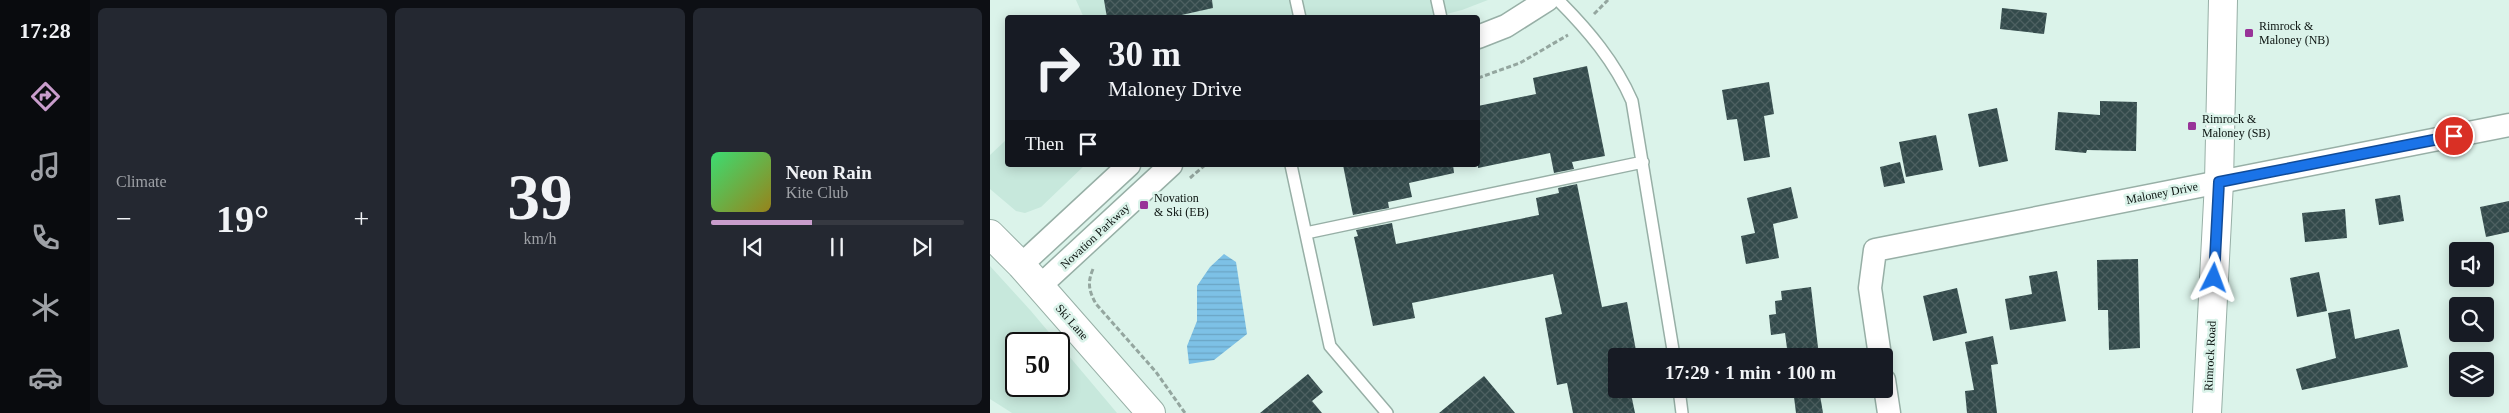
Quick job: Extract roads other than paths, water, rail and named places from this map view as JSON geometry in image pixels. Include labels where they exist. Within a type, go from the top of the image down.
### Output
[{"type":"main road","name":"Rimrock Road","points":[[2207,413],[2219,182],[2223,0]]},
{"type":"main road","name":"Ski Lane","points":[[990,234],[1040,286],[1151,413]]},
{"type":"street","points":[[1480,36],[1506,26],[1547,0]]},
{"type":"street","name":"Maloney Drive","points":[[1879,348],[1870,288],[1875,250],[2509,125]]},
{"type":"street","points":[[1021,265],[1127,167]]},
{"type":"street","name":"Novation Parkway","points":[[1040,286],[1168,167]]},
{"type":"street","points":[[1887,398],[1889,413]]},
{"type":"lane","points":[[1296,0],[1299,15]]},
{"type":"lane","points":[[1437,0],[1440,15]]},
{"type":"lane","points":[[1558,0],[1582,24],[1622,76],[1632,101],[1673,348]]},
{"type":"lane","points":[[1306,233],[1643,162]]},
{"type":"lane","points":[[1291,167],[1330,346],[1387,413]]},
{"type":"lane","points":[[1680,398],[1682,413]]},
{"type":"water","points":[[1224,254],[1236,262],[1247,334],[1214,360],[1189,364],[1187,346],[1197,321],[1197,286],[1210,267]]},
{"type":"place","name":"Rimrock & Maloney (NB)","points":[[2249,33]]},
{"type":"place","name":"Rimrock & Maloney (SB)","points":[[2192,126]]},
{"type":"place","name":"Novation & Ski (EB)","points":[[1144,205]]}]
